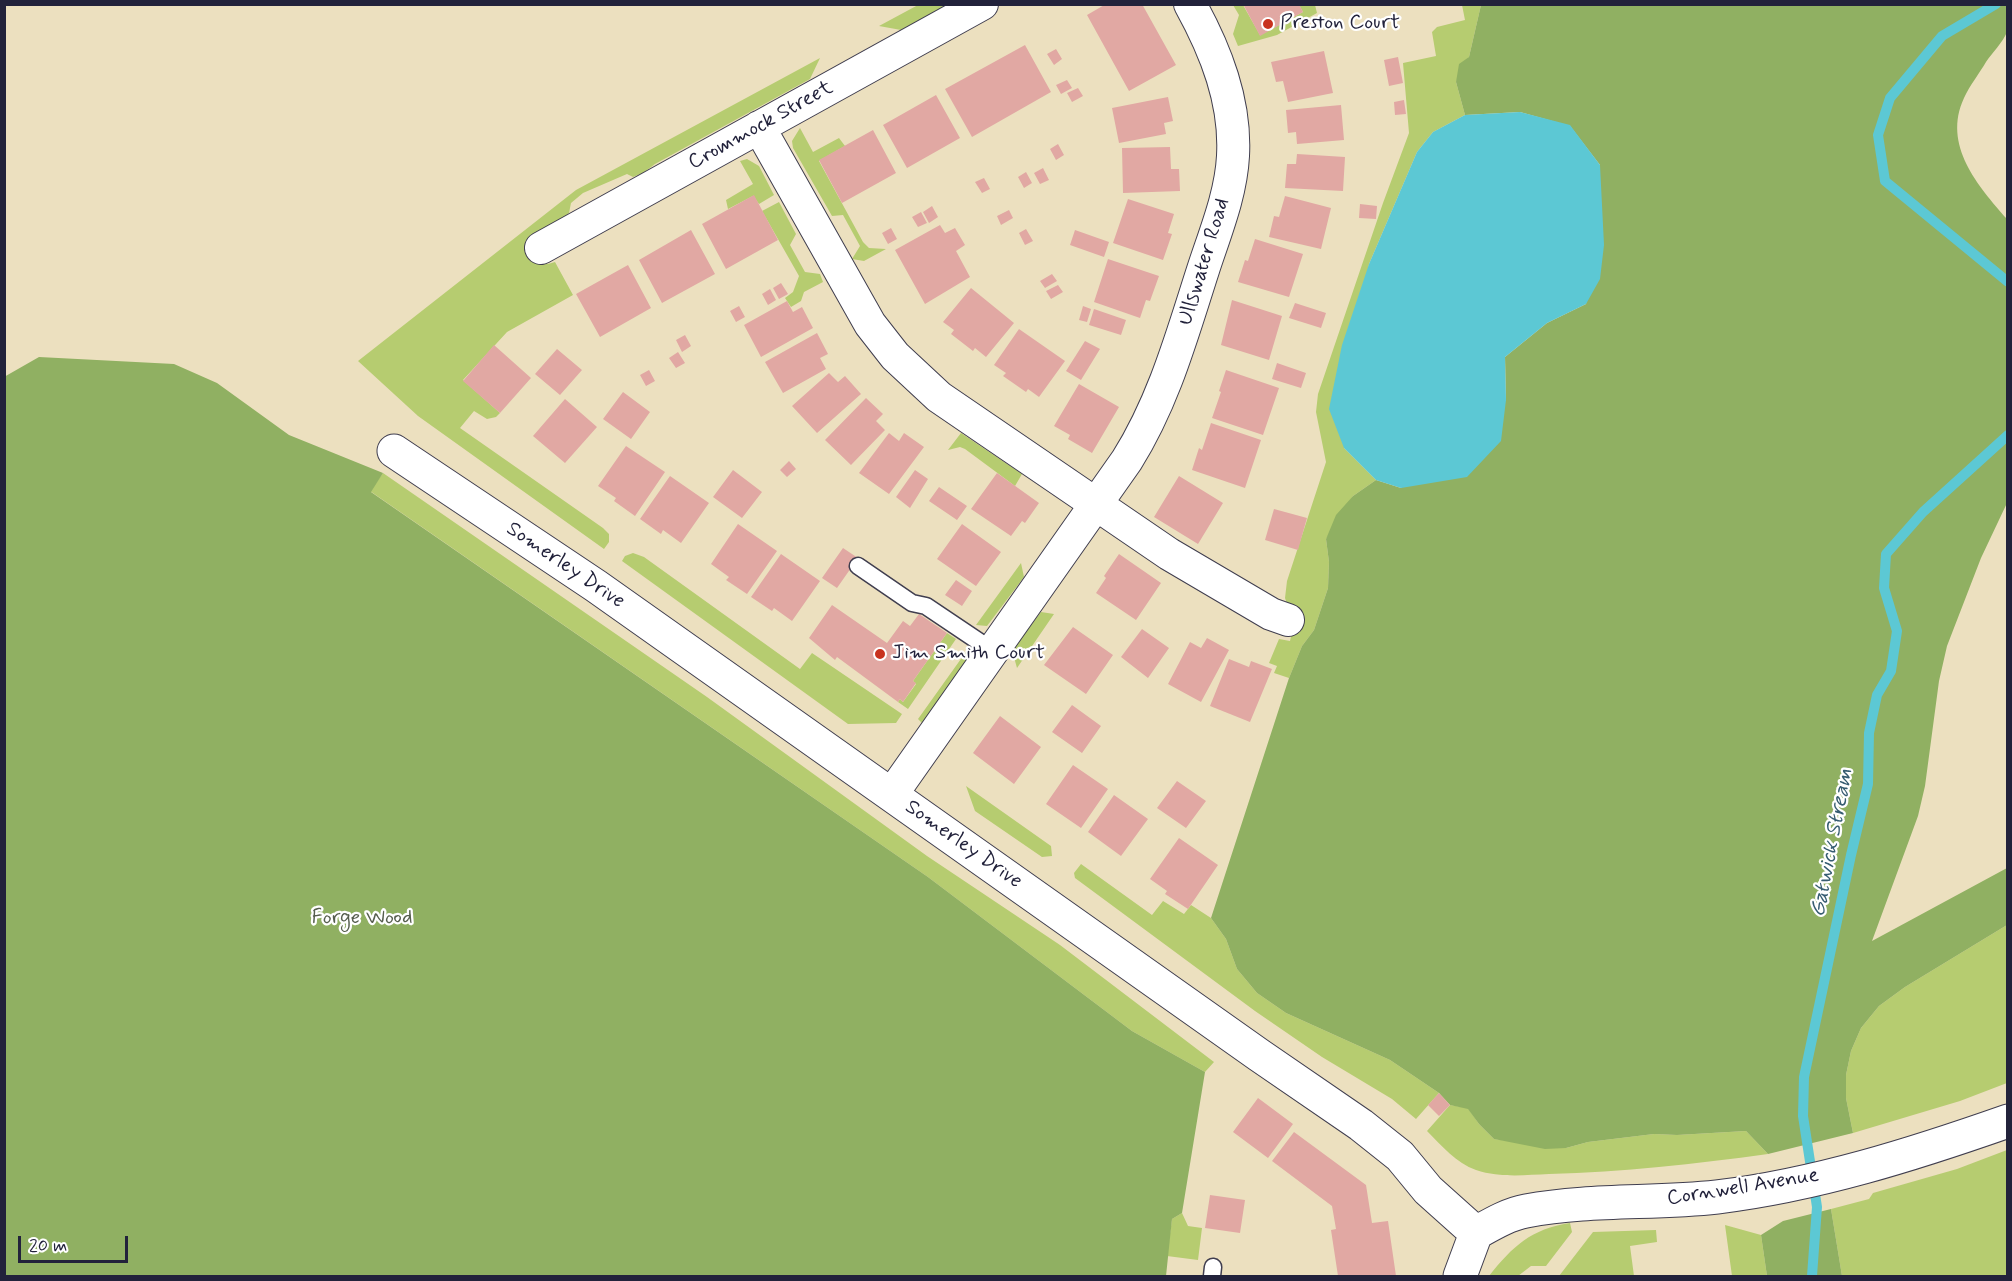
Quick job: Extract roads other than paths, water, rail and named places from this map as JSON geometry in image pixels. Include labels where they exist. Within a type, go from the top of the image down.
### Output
[{"type":"street","name":"Crommock Street","points":[[541,248],[982,4]]},
{"type":"street","name":"Ullswater Road","points":[[892,794],[1144,433],[1159,400],[1218,223],[1230,180],[1233,154],[1228,96],[1219,63],[1190,4]]},
{"type":"street","points":[[759,127],[870,324],[894,356],[939,397],[1095,505],[1204,576],[1271,614],[1288,620]]},
{"type":"street","name":"Somerley Drive","points":[[394,451],[605,593],[1361,1125],[1400,1156],[1428,1190],[1476,1233]]},
{"type":"street","name":"Cornwell Avenue","points":[[1476,1233],[1524,1211],[1579,1205],[1717,1197],[1773,1188],[1865,1167],[2007,1121]]},
{"type":"street","points":[[1460,1276],[1476,1233]]},
{"type":"lane","points":[[858,566],[912,603],[926,606],[993,651]]},
{"type":"water","points":[[1520,112],[1570,125],[1600,165],[1604,245],[1600,279],[1586,304],[1547,323],[1505,357],[1506,400],[1501,441],[1467,477],[1401,488],[1376,480],[1344,448],[1329,409],[1342,345],[1369,264],[1417,152],[1433,132],[1465,115]]},
{"type":"waterway","name":"Gatwick Stream","points":[[1996,4],[1942,36],[1890,98],[1878,135],[1885,181],[2008,282]]},
{"type":"waterway","name":"Gatwick Stream","points":[[1812,1276],[1817,1207],[1803,1116],[1804,1077],[1868,784],[1869,733],[1877,695],[1891,671],[1897,631],[1884,588],[1886,554],[1923,512],[2008,435]]},
{"type":"place","name":"Preston Court","points":[[1268,24]]},
{"type":"place","name":"Jim Smith Court","points":[[880,654]]},
{"type":"park label","name":"Forge Wood","points":[[362,919]]}]
